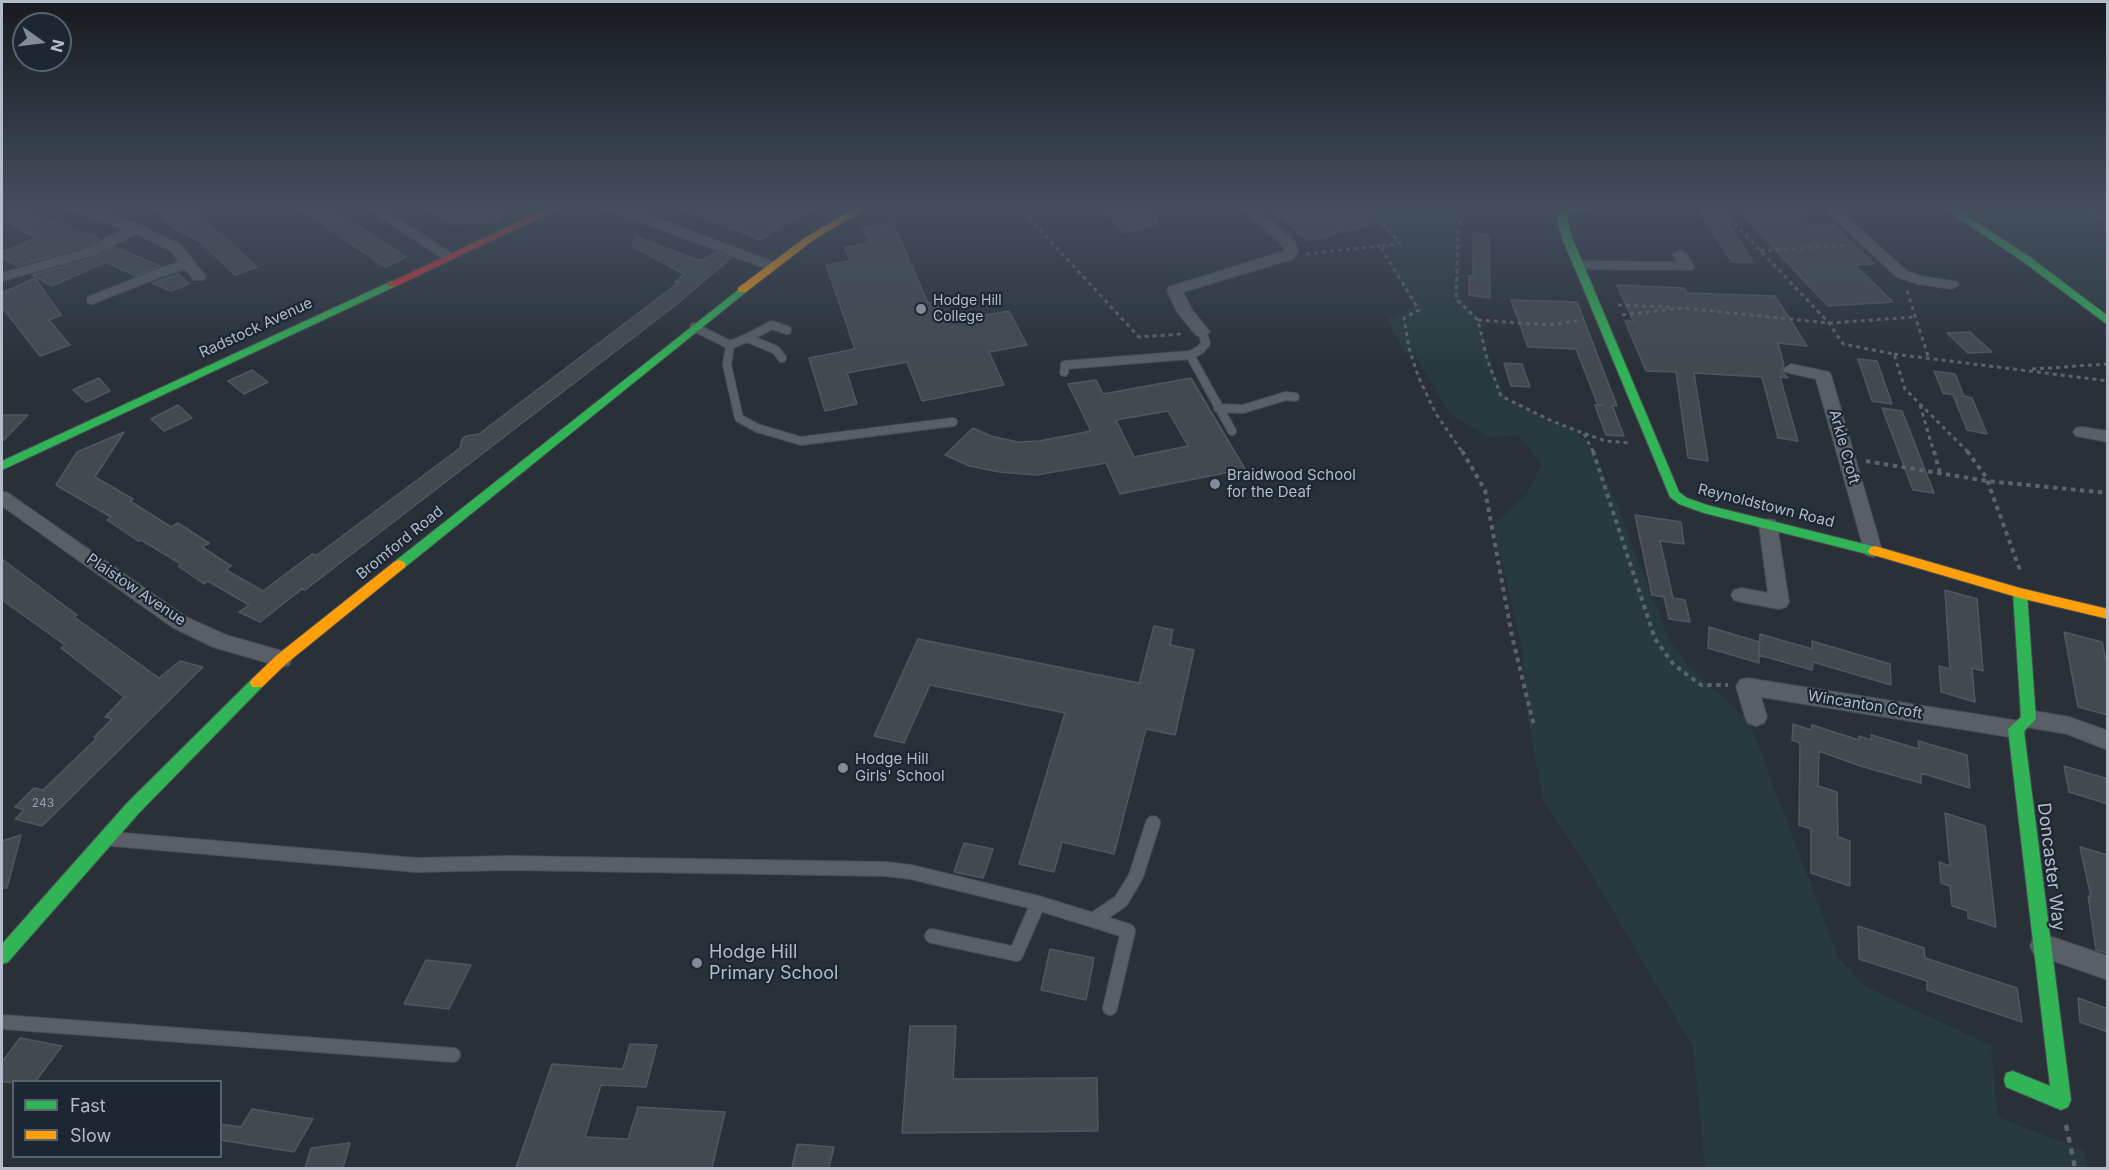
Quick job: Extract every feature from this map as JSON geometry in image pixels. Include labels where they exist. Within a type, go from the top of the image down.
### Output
[{"type":"street","points":[[2,277],[60,261]]},
{"type":"street","points":[[187,261],[199,277]]},
{"type":"street","name":"Radstock Avenue","points":[[2,466],[439,261]]},
{"type":"street","points":[[758,261],[772,266]]},
{"type":"street","name":"Bromford Road","points":[[2,956],[106,838],[209,729],[282,659],[779,261]]},
{"type":"street","points":[[1202,332],[1185,312],[1174,290],[1273,261]]},
{"type":"street","name":"Reynoldstown Road","points":[[1577,261],[1668,482],[1674,494],[1683,501],[1704,509],[1873,550],[2020,593],[2108,614]]},
{"type":"street","points":[[1579,265],[1687,267],[1684,261]]},
{"type":"street","points":[[1887,261],[1902,274],[1918,280],[1952,285]]},
{"type":"street","points":[[2028,261],[2108,322]]},
{"type":"street","points":[[157,274],[189,263]]},
{"type":"street","name":"Arkle Croft","points":[[1791,369],[1824,375],[1873,550]]},
{"type":"street","points":[[2082,432],[2108,437]]},
{"type":"street","name":"Plaistow Avenue","points":[[2,497],[179,622],[220,641],[282,659]]},
{"type":"street","points":[[1741,595],[1779,602],[1768,525]]},
{"type":"street","name":"Doncaster Way","points":[[2020,593],[2022,724],[2043,946],[2061,1101]]},
{"type":"street","points":[[1747,686],[1756,717]]},
{"type":"street","name":"Wincanton Croft","points":[[1747,686],[2022,724],[2069,726],[2108,741]]},
{"type":"street","points":[[2043,946],[2108,968]]},
{"type":"street","points":[[2013,1080],[2061,1101]]},
{"type":"lane","points":[[91,300],[157,274]]},
{"type":"lane","points":[[694,327],[730,345],[772,325],[787,330]]},
{"type":"lane","points":[[1064,372],[1065,365],[1190,355],[1200,350],[1206,343],[1202,332]]},
{"type":"lane","points":[[747,338],[776,350],[782,358]]},
{"type":"lane","points":[[730,345],[727,365],[739,418],[757,428],[801,441],[953,422]]},
{"type":"lane","points":[[1190,355],[1232,431]]},
{"type":"lane","points":[[1218,408],[1243,409],[1286,396],[1295,397]]},
{"type":"lane","points":[[1093,920],[1121,901],[1136,876],[1153,823]]},
{"type":"lane","points":[[106,838],[416,865],[510,863],[885,869],[911,872],[1038,903],[1128,931],[1110,1008]]},
{"type":"lane","points":[[932,936],[1016,954],[1038,903]]},
{"type":"lane","points":[[2,1022],[453,1055]]},
{"type":"path","points":[[1068,261],[1139,337],[1202,332]]},
{"type":"path","points":[[1389,261],[1419,310],[1404,318],[1409,348],[1418,376],[1436,414],[1461,449],[1485,490],[1512,636],[1534,726]]},
{"type":"path","points":[[1457,261],[1456,298],[1478,320],[1487,359],[1501,396],[1583,434],[1606,441],[1653,445]]},
{"type":"path","points":[[1769,261],[1829,323],[1843,344],[1893,354],[2108,381]]},
{"type":"path","points":[[1902,274],[1929,359]]},
{"type":"path","points":[[1478,320],[1551,325],[1599,311],[1683,308],[1829,323],[1914,317]]},
{"type":"path","points":[[1599,311],[1683,308]]},
{"type":"path","points":[[1893,354],[1905,389],[1973,457],[1987,480],[2024,579],[2020,593]]},
{"type":"path","points":[[2022,370],[2108,364]]},
{"type":"path","points":[[1919,402],[1940,473]]},
{"type":"path","points":[[1583,434],[1593,450],[1655,639],[1674,665],[1701,685],[1747,686]]},
{"type":"path","points":[[1847,458],[1987,480],[2108,493]]},
{"type":"path","points":[[2061,1101],[2075,1168]]},
{"type":"green space","points":[[1386,261],[1462,261],[1460,296],[1476,315],[1494,371],[1507,400],[1577,432],[1593,450],[1614,497],[1669,640],[1691,669],[1749,721],[1838,957],[1863,985],[1991,1046],[1998,1117],[2084,1151],[2087,1168],[1705,1168],[1693,1047],[1589,870],[1543,801],[1528,721],[1521,644],[1493,525],[1527,494],[1542,464],[1518,435],[1490,438],[1450,414],[1415,355],[1404,353],[1387,318],[1414,306]]},
{"type":"green space","points":[[2035,261],[2107,261],[2107,314]]},
{"type":"building","points":[[7,261],[36,261],[17,266]]},
{"type":"building","points":[[83,261],[147,261],[160,266],[136,276],[106,262],[52,286],[32,275]]},
{"type":"building","points":[[220,261],[250,261],[257,267],[235,275]]},
{"type":"building","points":[[376,261],[398,261],[385,267]]},
{"type":"building","points":[[659,261],[728,261],[677,304],[305,590],[302,589],[260,622],[239,612],[249,605],[208,581],[204,584],[178,566],[181,564],[141,540],[138,541],[107,520],[111,517],[56,485],[77,452],[124,432],[95,477],[133,499],[130,501],[171,527],[178,523],[209,543],[202,547],[231,566],[226,570],[263,591],[312,554],[317,555],[460,448],[462,439],[466,436],[479,434],[678,283],[675,282],[684,274]]},
{"type":"building","points":[[850,261],[909,261],[928,303],[938,302],[947,322],[1009,311],[1027,345],[989,352],[1004,385],[922,401],[907,362],[847,373],[857,404],[825,411],[809,358],[855,349],[826,265]]},
{"type":"building","points":[[1473,261],[1489,261],[1490,298],[1469,295],[1469,276],[1473,276]]},
{"type":"building","points":[[1731,261],[1753,262],[1732,262]]},
{"type":"building","points":[[1785,261],[1871,261],[1874,264],[1855,265],[1893,302],[1828,306]]},
{"type":"building","points":[[179,274],[189,284],[171,291],[152,283]]},
{"type":"building","points":[[35,278],[61,315],[49,320],[70,345],[40,356],[2,307],[2,293]]},
{"type":"building","points":[[1617,285],[1684,288],[1687,293],[1775,296],[1807,346],[1778,343],[1784,365],[1781,370],[1788,378],[1780,377],[1798,441],[1778,438],[1762,377],[1694,373],[1708,461],[1688,458],[1676,372],[1646,371],[1625,321],[1633,321]]},
{"type":"building","points":[[1511,300],[1577,302],[1617,406],[1612,405],[1624,436],[1606,435],[1595,405],[1598,405],[1576,349],[1528,347]]},
{"type":"building","points":[[1970,332],[1992,352],[1968,353],[1947,333]]},
{"type":"building","points":[[1858,359],[1877,361],[1892,404],[1872,401]]},
{"type":"building","points":[[1504,363],[1522,364],[1530,387],[1511,386]]},
{"type":"building","points":[[252,370],[268,382],[244,394],[228,381]]},
{"type":"building","points":[[1934,371],[1955,374],[1964,396],[1972,398],[1987,434],[1967,430],[1953,395],[1943,393]]},
{"type":"building","points":[[99,378],[110,391],[86,402],[73,390]]},
{"type":"building","points":[[1191,378],[1245,469],[1120,494],[1106,463],[1036,475],[999,472],[970,466],[945,455],[973,428],[991,436],[1018,442],[1039,441],[1091,431],[1068,384],[1096,380],[1103,394]],"holes":[[[1168,411],[1188,446],[1134,457],[1116,420]]]},
{"type":"building","points":[[178,405],[192,418],[164,431],[151,419]]},
{"type":"building","points":[[1882,408],[1902,411],[1934,493],[1913,490]]},
{"type":"building","points":[[2,415],[28,415],[2,442]]},
{"type":"building","points":[[1635,515],[1681,522],[1684,544],[1660,541],[1673,598],[1685,600],[1690,622],[1669,619],[1664,597],[1652,595]]},
{"type":"building","points":[[2,559],[77,615],[74,617],[159,678],[180,661],[203,667],[42,826],[15,819],[24,810],[15,807],[34,788],[43,790],[97,738],[94,737],[112,719],[105,717],[124,697],[61,648],[65,645],[2,600]]},
{"type":"building","points":[[1945,590],[1977,599],[1983,671],[1972,668],[1975,702],[1941,692],[1939,666],[1950,669]]},
{"type":"building","points":[[1154,626],[1173,630],[1170,645],[1194,650],[1175,735],[1146,729],[1114,854],[1062,842],[1054,872],[1019,864],[1065,713],[930,685],[904,743],[874,736],[918,639],[1139,683]]},
{"type":"building","points":[[1709,627],[1759,642],[1759,663],[1708,648]]},
{"type":"building","points":[[2064,632],[2102,642],[2108,670],[2108,715],[2078,707]]},
{"type":"building","points":[[1760,634],[1812,649],[1812,641],[1890,664],[1891,685],[1813,662],[1812,670],[1759,655]]},
{"type":"building","points":[[1793,724],[1811,730],[1812,725],[1859,740],[1859,736],[1871,740],[1871,735],[1919,749],[1918,741],[1967,755],[1970,788],[1921,773],[1921,783],[1860,766],[1819,751],[1818,786],[1837,792],[1838,837],[1850,841],[1850,886],[1811,873],[1811,829],[1799,825],[1800,743],[1792,740]]},
{"type":"building","points":[[2064,766],[2108,779],[2108,804],[2069,792]]},
{"type":"building","points":[[1945,813],[1985,826],[1996,927],[1968,918],[1968,911],[1952,906],[1950,886],[1941,883],[1939,862],[1950,866]]},
{"type":"building","points":[[21,835],[7,888],[2,888],[2,841]]},
{"type":"building","points":[[964,843],[993,849],[983,878],[954,872]]},
{"type":"building","points":[[2080,847],[2108,855],[2108,953],[2096,950],[2088,896],[2091,897]]},
{"type":"building","points":[[1858,926],[1924,948],[1925,958],[2017,988],[2022,1022],[1927,990],[1927,981],[1859,959]]},
{"type":"building","points":[[1050,949],[1094,958],[1086,1000],[1041,990]]},
{"type":"building","points":[[426,960],[471,965],[449,1009],[404,1004]]},
{"type":"building","points":[[2078,998],[2108,1009],[2108,1032],[2080,1022]]},
{"type":"building","points":[[910,1026],[956,1026],[953,1079],[1097,1078],[1098,1131],[902,1133]]},
{"type":"building","points":[[20,1038],[62,1046],[36,1080],[2,1082],[2,1062]]},
{"type":"building","points":[[630,1044],[657,1045],[646,1087],[601,1085],[585,1137],[628,1139],[638,1107],[725,1112],[712,1168],[516,1168],[552,1064],[623,1069]]},
{"type":"building","points":[[252,1109],[313,1119],[294,1152],[222,1140],[222,1124],[241,1127]]},
{"type":"building","points":[[350,1143],[343,1168],[305,1168],[311,1148]]},
{"type":"building","points":[[797,1144],[834,1147],[829,1168],[792,1168]]},
{"type":"traffic: fast","points":[[1577,261],[1674,494],[1683,501],[1704,509],[1875,551]]},
{"type":"traffic: fast","points":[[2028,261],[2108,322]]},
{"type":"traffic: fast","points":[[2,466],[392,284]]},
{"type":"traffic: fast","points":[[399,565],[742,290]]},
{"type":"traffic: fast","points":[[2013,1080],[2061,1100],[2016,729],[2029,719],[2020,593]]},
{"type":"traffic: fast","points":[[2,956],[133,808],[257,683]]},
{"type":"traffic: slow","points":[[742,290],[781,261]]},
{"type":"traffic: slow","points":[[1875,551],[2020,593],[2108,614]]},
{"type":"traffic: slow","points":[[257,683],[282,659],[399,565]]},
{"type":"traffic: jam","points":[[392,284],[442,261]]},
{"type":"place","name":"Hodge Hill College","points":[[921,309]]},
{"type":"place","name":"Braidwood School for the Deaf","points":[[1215,484]]},
{"type":"place","name":"Hodge Hill Girls' School","points":[[843,768]]},
{"type":"place","name":"Hodge Hill Primary School","points":[[697,963]]}]
